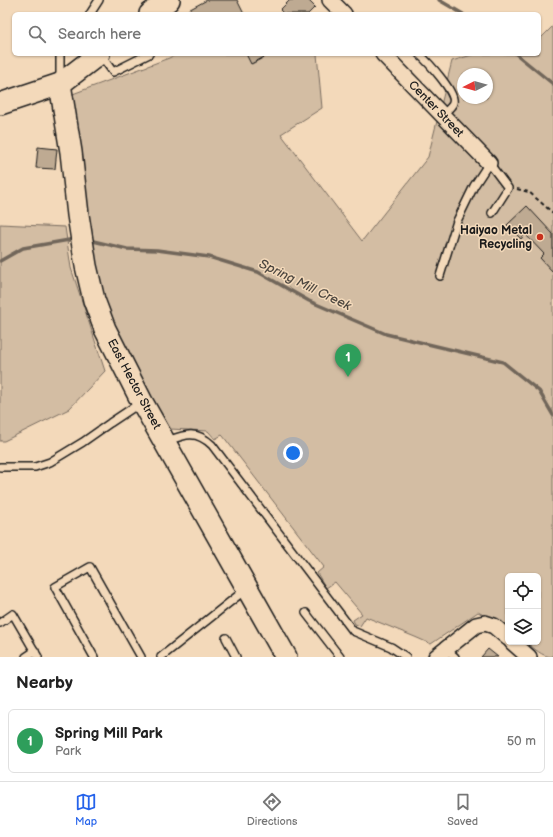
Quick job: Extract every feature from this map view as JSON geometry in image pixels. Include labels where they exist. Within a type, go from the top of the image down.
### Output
[{"type":"main road","points":[[0,104],[60,84],[96,56]]},
{"type":"main road","name":"East Hector Street","points":[[60,84],[72,152],[78,215],[86,266],[94,300],[105,329],[164,442],[286,657]]},
{"type":"street","points":[[330,0],[342,12]]},
{"type":"street","name":"Center Street","points":[[385,56],[489,163]]},
{"type":"street","points":[[446,654],[476,625],[485,623],[494,626],[505,635]]},
{"type":"street","points":[[515,645],[529,657]]},
{"type":"lane","points":[[91,12],[99,0]]},
{"type":"lane","points":[[60,56],[60,84]]},
{"type":"lane","points":[[101,56],[113,72],[145,56]]},
{"type":"lane","points":[[421,56],[435,70],[450,91],[453,99],[453,104],[442,115]]},
{"type":"lane","points":[[440,276],[457,221],[474,186],[489,163],[508,188],[492,213]]},
{"type":"lane","points":[[0,467],[35,467],[50,462],[83,442],[142,402]]},
{"type":"lane","points":[[164,442],[193,434],[206,439],[353,631],[391,647],[406,657]]},
{"type":"lane","points":[[94,657],[55,587],[90,567],[141,657]]},
{"type":"lane","points":[[161,657],[247,589]]},
{"type":"lane","points":[[306,613],[340,657]]},
{"type":"lane","points":[[0,623],[13,614],[37,654],[26,657]]},
{"type":"lane","points":[[226,638],[236,657]]},
{"type":"path","points":[[508,188],[529,192],[553,213]]},
{"type":"shaded area","points":[[553,26],[553,657],[545,656],[530,645],[541,645],[541,573],[505,573],[505,627],[478,612],[431,644],[366,617],[360,626],[355,624],[353,620],[362,614],[335,582],[326,588],[317,573],[324,567],[223,436],[222,435],[215,439],[208,431],[170,429],[142,402],[105,329],[62,98],[173,56],[247,56],[252,64],[266,56],[317,56],[322,108],[281,134],[362,241],[428,157],[452,61],[468,56],[541,56],[541,38]]},
{"type":"shaded area","points":[[0,224],[65,227],[71,268],[105,371],[69,409],[4,441],[0,441]]},
{"type":"building","points":[[207,0],[237,0],[243,12],[185,12]]},
{"type":"building","points":[[290,0],[308,0],[315,7],[310,12],[282,12],[280,10]]},
{"type":"building","points":[[247,56],[266,56],[251,64]]},
{"type":"building","points":[[38,147],[57,149],[55,169],[36,168]]},
{"type":"building","name":"Haiyao Metal Recycling","points":[[527,206],[553,234],[553,272],[540,258],[544,254],[525,234],[521,239],[507,225]]},
{"type":"building","points":[[488,649],[498,657],[481,657]]},
{"type":"waterway","points":[[439,0],[460,12]]},
{"type":"waterway","points":[[518,56],[553,84]]},
{"type":"waterway","name":"Spring Mill Creek","points":[[0,261],[23,248],[75,239]]},
{"type":"waterway","name":"Spring Mill Creek","points":[[89,240],[127,249],[157,250],[209,257],[258,272],[309,301],[386,334],[503,362],[539,391],[553,415]]},
{"type":"place","name":"Haiyao Metal Recycling","points":[[540,237]]},
{"type":"place","name":"Spring Mill Park","points":[[348,377]]}]
